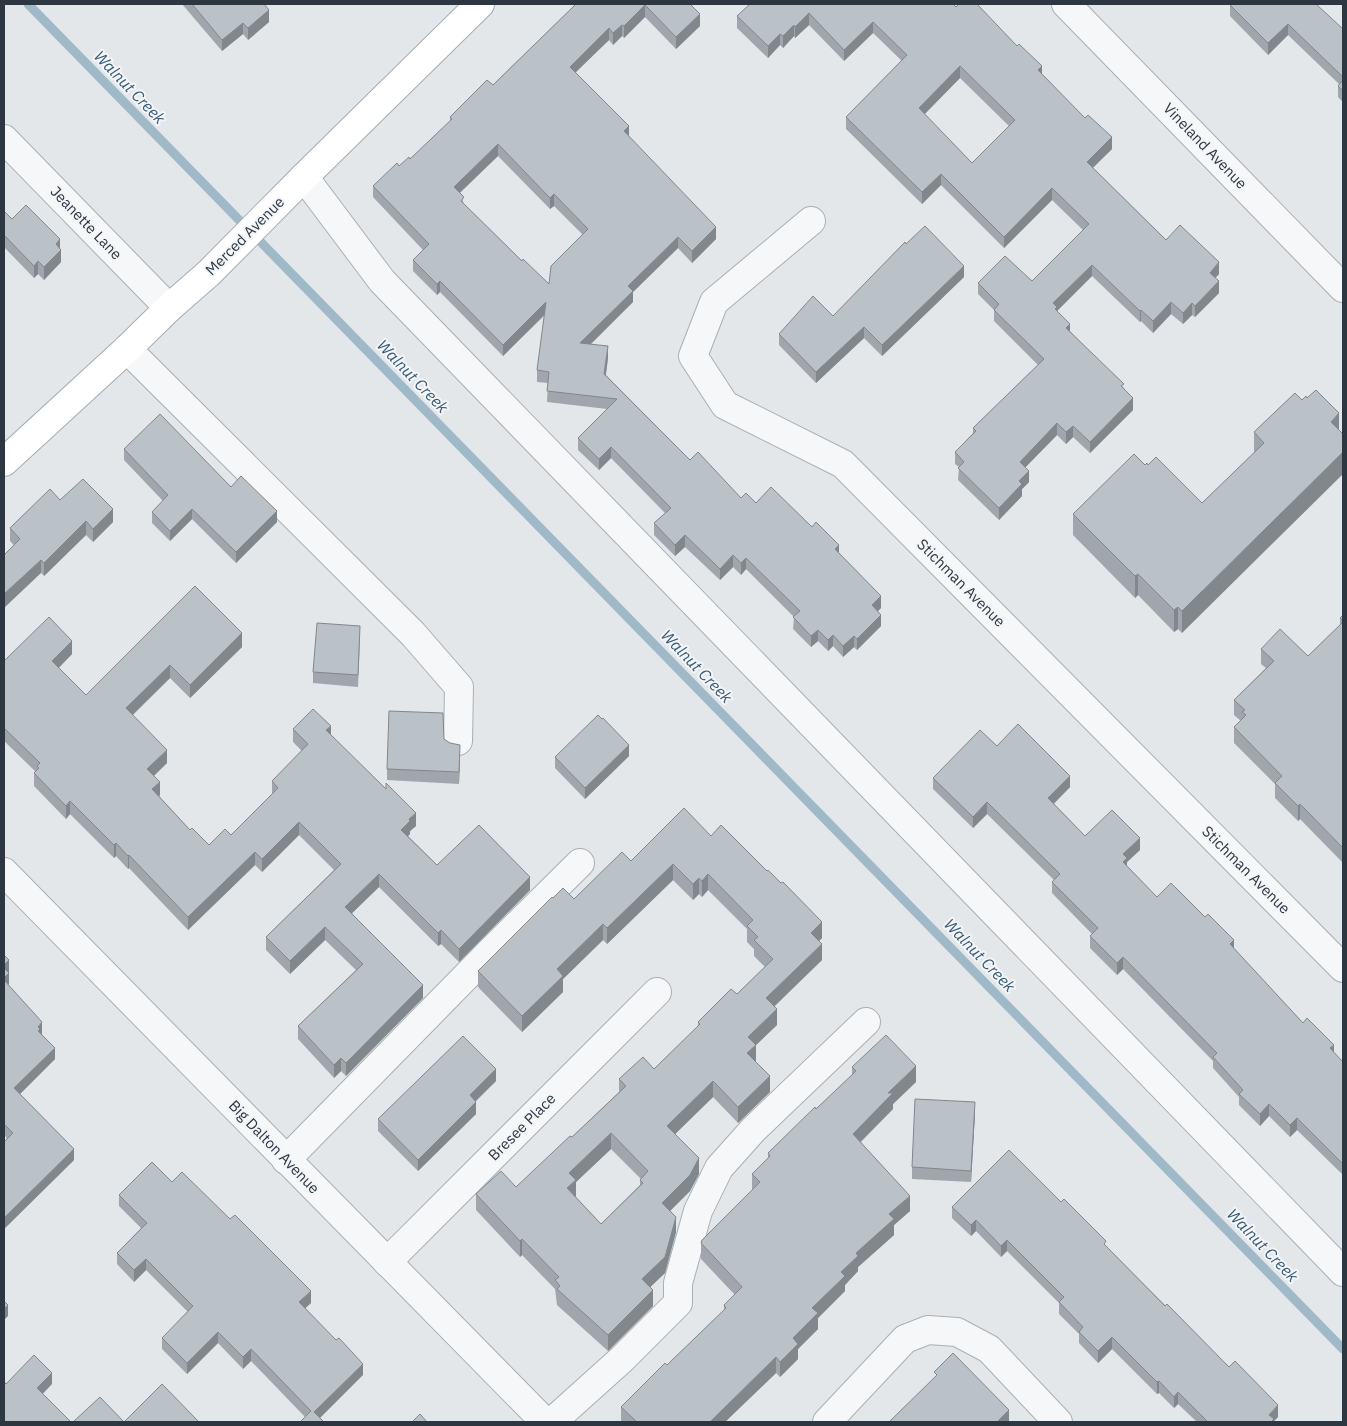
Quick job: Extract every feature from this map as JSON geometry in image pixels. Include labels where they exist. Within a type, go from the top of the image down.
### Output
[{"type":"main road","name":"Merced Avenue","points":[[4,462],[169,308],[209,274],[304,176],[480,4]]},
{"type":"street","name":"Vineland Avenue","points":[[1066,4],[1343,288]]},
{"type":"street","name":"Jeanette Lane","points":[[4,139],[169,308]]},
{"type":"street","points":[[304,176],[382,281],[1343,1272]]},
{"type":"street","name":"Stichman Avenue","points":[[811,221],[714,302],[693,356],[725,405],[843,464],[1343,968]]},
{"type":"street","points":[[127,349],[413,634],[459,687],[458,741]]},
{"type":"street","points":[[286,1160],[483,959],[580,864]]},
{"type":"street","name":"Big Dalton Avenue","points":[[4,872],[545,1422]]},
{"type":"street","name":"Bresee Place","points":[[387,1262],[656,992]]},
{"type":"street","points":[[552,1422],[622,1359],[678,1303],[678,1282],[698,1211],[719,1168],[753,1130],[866,1022]]},
{"type":"street","points":[[827,1422],[905,1339],[928,1330],[957,1332],[989,1349],[1058,1422]]},
{"type":"building","points":[[192,4],[264,4],[269,10],[248,28],[243,23],[222,40]]},
{"type":"building","points":[[576,4],[690,4],[700,14],[676,37],[645,5],[624,26],[622,25],[613,33],[609,28],[570,67],[629,126],[624,131],[716,227],[692,251],[678,237],[628,286],[633,291],[580,343],[608,346],[604,374],[690,460],[698,452],[741,498],[746,493],[756,503],[771,487],[812,527],[816,522],[839,545],[835,549],[881,596],[872,605],[881,615],[857,639],[854,636],[843,646],[833,635],[828,640],[818,630],[811,636],[793,617],[800,611],[746,558],[741,563],[733,555],[720,569],[685,535],[675,545],[654,523],[671,508],[611,447],[599,459],[578,438],[617,399],[547,391],[549,372],[537,370],[546,302],[503,345],[440,281],[437,284],[413,260],[429,244],[373,186],[397,163],[399,166],[409,157],[410,159],[452,119],[450,117],[487,80],[493,85]],"holes":[[[498,144],[550,198],[554,194],[588,229],[551,266],[549,284],[523,259],[522,261],[461,201],[464,197],[454,187]]]},
{"type":"building","points":[[750,4],[953,4],[956,7],[959,4],[977,4],[1017,46],[1019,44],[1042,66],[1038,70],[1085,118],[1088,115],[1112,137],[1087,162],[1166,240],[1180,225],[1219,262],[1210,273],[1219,281],[1195,306],[1192,303],[1183,313],[1171,302],[1153,321],[1092,265],[1053,303],[1057,307],[1055,309],[1070,324],[1066,328],[1124,384],[1121,386],[1133,398],[1090,442],[1073,426],[1066,432],[1057,423],[1020,462],[1029,471],[1019,481],[1022,484],[999,508],[958,468],[964,462],[955,452],[976,431],[973,428],[1044,359],[994,310],[999,304],[978,283],[1005,256],[1032,281],[1089,224],[1052,188],[1004,237],[941,174],[922,192],[846,117],[907,55],[873,22],[844,50],[809,13],[795,27],[794,25],[783,36],[780,34],[768,46],[737,16]],"holes":[[[960,66],[1015,120],[972,163],[919,108]]]},
{"type":"building","points":[[1316,4],[1343,29],[1343,77],[1288,24],[1268,43],[1230,5]]},
{"type":"building","points":[[1343,80],[1343,91],[1338,86]]},
{"type":"building","points":[[26,205],[60,239],[56,244],[61,250],[44,267],[38,261],[34,266],[4,235],[4,211],[12,219]]},
{"type":"building","points":[[925,226],[964,266],[882,345],[864,327],[816,372],[779,334],[813,296],[833,316],[905,242],[906,244]]},
{"type":"building","points":[[1316,390],[1339,413],[1331,422],[1343,434],[1343,452],[1182,611],[1178,607],[1174,610],[1138,574],[1135,576],[1073,514],[1134,454],[1145,465],[1147,463],[1148,465],[1156,457],[1202,503],[1264,443],[1254,432],[1295,393],[1302,400]]},
{"type":"building","points":[[160,414],[231,487],[241,476],[277,511],[236,552],[192,509],[170,531],[152,512],[168,495],[124,449]]},
{"type":"building","points":[[83,479],[113,509],[93,529],[86,521],[44,563],[41,560],[4,594],[4,555],[20,539],[10,528],[50,489],[60,500]]},
{"type":"building","points":[[195,586],[242,633],[190,685],[170,665],[126,708],[167,750],[147,769],[160,782],[152,789],[190,830],[192,828],[209,845],[225,829],[231,835],[278,788],[272,781],[308,744],[293,729],[313,709],[331,726],[326,730],[386,789],[386,783],[416,813],[401,830],[437,865],[479,825],[530,877],[459,949],[441,930],[438,933],[379,874],[345,907],[423,985],[346,1063],[341,1058],[334,1065],[298,1026],[363,964],[325,927],[290,961],[266,937],[341,864],[299,822],[262,859],[255,852],[188,917],[129,855],[116,843],[114,845],[70,801],[66,806],[34,773],[39,768],[37,766],[40,763],[4,728],[4,661],[49,617],[72,641],[52,661],[86,695]]},
{"type":"building","points":[[1343,622],[1343,848],[1300,804],[1298,806],[1275,783],[1282,776],[1234,727],[1246,715],[1242,712],[1245,710],[1234,700],[1274,661],[1261,649],[1280,629],[1308,656]]},
{"type":"building","points":[[317,623],[360,626],[358,675],[313,672]]},
{"type":"building","points":[[389,711],[443,713],[444,739],[450,743],[460,745],[459,772],[387,769]]},
{"type":"building","points":[[598,715],[629,745],[585,788],[555,757]]},
{"type":"building","points":[[1018,724],[1070,776],[1048,798],[1085,836],[1112,810],[1140,838],[1123,854],[1127,858],[1123,862],[1157,897],[1171,883],[1205,917],[1208,914],[1234,940],[1230,944],[1303,1023],[1307,1018],[1334,1045],[1330,1048],[1343,1062],[1343,1164],[1297,1118],[1290,1125],[1269,1104],[1260,1114],[1239,1094],[1243,1090],[1213,1057],[1217,1053],[1123,957],[1117,963],[1090,936],[1098,928],[1052,882],[1060,874],[987,802],[973,817],[933,778],[980,730],[997,746]]},
{"type":"building","points":[[684,808],[711,836],[721,825],[767,871],[781,883],[783,882],[822,922],[811,933],[822,944],[766,998],[777,1009],[748,1037],[756,1045],[747,1053],[770,1076],[738,1107],[713,1081],[667,1126],[699,1158],[690,1175],[662,1203],[676,1217],[665,1257],[642,1279],[653,1290],[608,1335],[557,1289],[560,1286],[555,1280],[559,1277],[522,1239],[520,1241],[476,1194],[501,1171],[516,1187],[626,1086],[619,1079],[643,1057],[654,1069],[700,1024],[698,1022],[731,989],[737,994],[773,959],[754,940],[758,937],[747,926],[753,920],[708,874],[702,881],[699,878],[693,884],[673,864],[607,928],[603,924],[557,969],[563,976],[522,1016],[478,971],[563,888],[574,899],[622,852],[631,861]],"holes":[[[611,1133],[648,1171],[640,1180],[643,1183],[601,1224],[567,1188],[576,1180],[569,1173]]]},
{"type":"building","points":[[4,955],[9,960],[4,965]]},
{"type":"building","points":[[4,968],[9,973],[4,978]]},
{"type":"building","points":[[4,980],[42,1022],[38,1027],[40,1029],[38,1031],[55,1048],[14,1088],[74,1149],[4,1218],[4,1142],[13,1133],[4,1124]]},
{"type":"building","points":[[886,1035],[916,1066],[888,1093],[893,1093],[853,1134],[910,1196],[889,1214],[894,1219],[856,1253],[858,1256],[841,1272],[845,1276],[812,1308],[818,1313],[793,1338],[798,1344],[780,1362],[776,1357],[710,1422],[637,1422],[621,1407],[665,1363],[667,1365],[726,1308],[724,1305],[742,1287],[701,1243],[702,1240],[760,1182],[752,1174],[770,1156],[768,1153],[815,1107],[816,1109],[856,1071],[852,1067]]},
{"type":"building","points":[[463,1036],[496,1069],[470,1095],[476,1102],[418,1160],[378,1119]]},
{"type":"building","points":[[915,1099],[975,1102],[971,1171],[912,1167]]},
{"type":"building","points":[[1009,1150],[1061,1202],[1064,1199],[1106,1241],[1104,1244],[1229,1367],[1235,1361],[1278,1405],[1269,1415],[1274,1419],[1271,1422],[1208,1422],[1178,1392],[1174,1397],[1159,1381],[1157,1382],[1112,1337],[1098,1351],[1079,1332],[1083,1327],[1059,1302],[1064,1297],[1007,1240],[1001,1246],[976,1220],[971,1225],[952,1207]]},
{"type":"building","points":[[152,1162],[172,1182],[182,1172],[230,1219],[235,1215],[311,1291],[299,1302],[336,1340],[339,1338],[363,1364],[314,1412],[324,1422],[300,1422],[311,1411],[251,1349],[243,1357],[218,1332],[187,1363],[162,1338],[193,1306],[146,1259],[134,1270],[117,1253],[147,1223],[119,1195]]},
{"type":"building","points":[[4,1301],[8,1305],[4,1309]]},
{"type":"building","points":[[953,1353],[1009,1410],[997,1422],[889,1422],[937,1375],[934,1372]]},
{"type":"building","points":[[34,1355],[52,1373],[37,1388],[71,1422],[4,1422],[4,1381],[6,1384]]},
{"type":"building","points":[[162,1384],[199,1422],[124,1422]]},
{"type":"building","points":[[100,1397],[124,1422],[73,1422]]},
{"type":"building","points":[[420,1414],[427,1422],[412,1422]]},
{"type":"waterway","name":"Walnut Creek","points":[[28,4],[1343,1349]]}]
